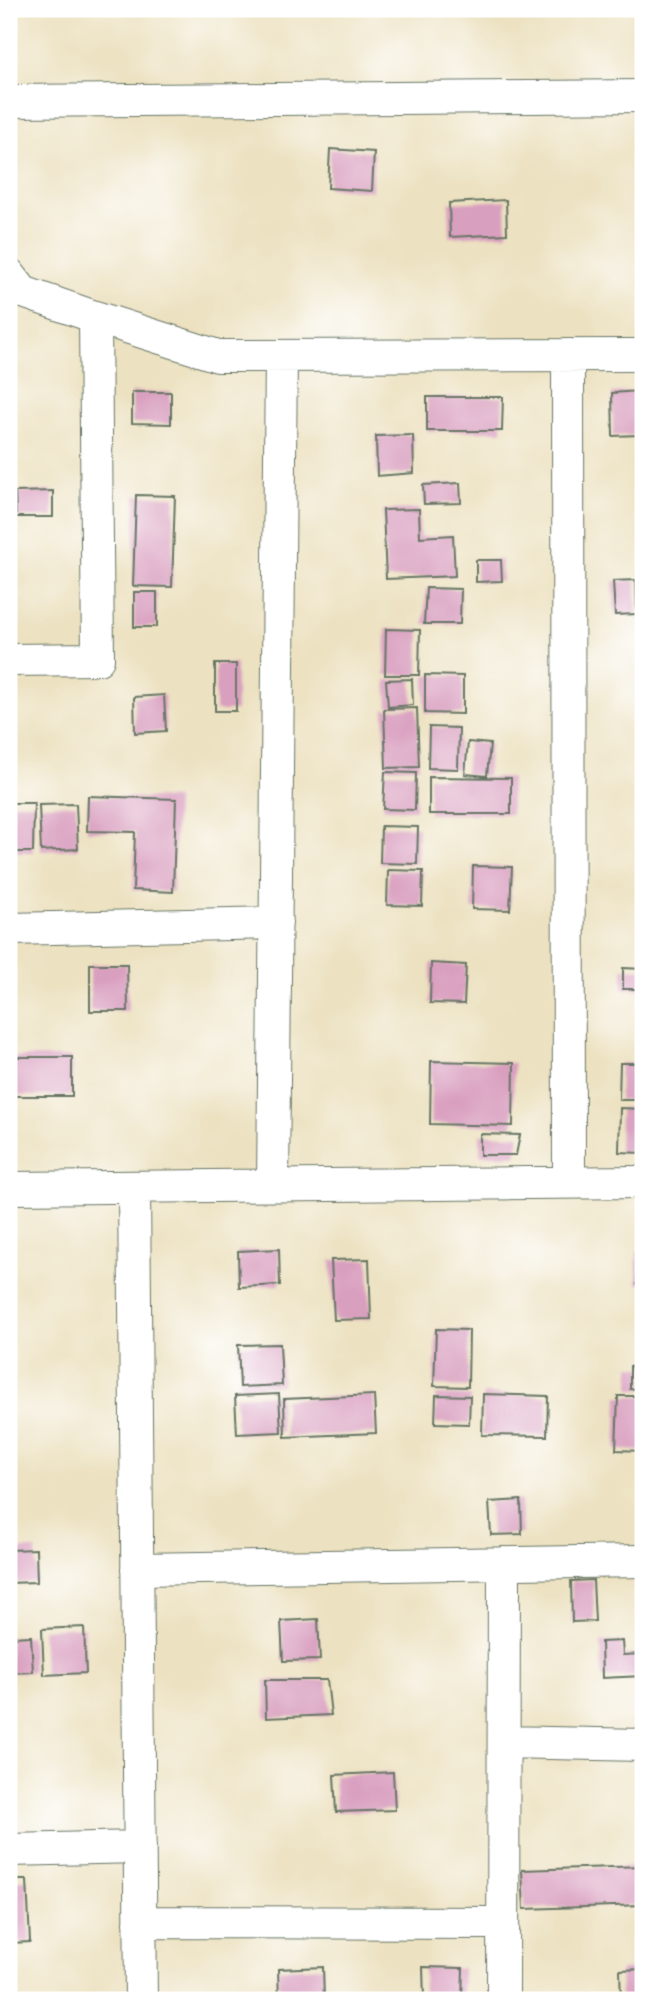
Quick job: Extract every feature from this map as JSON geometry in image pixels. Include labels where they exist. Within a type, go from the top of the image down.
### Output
[{"type":"street","points":[[9,101],[643,96]]},
{"type":"street","points":[[9,274],[23,292],[218,356],[643,355]]},
{"type":"street","points":[[9,660],[98,659],[95,317]]},
{"type":"street","points":[[273,1185],[281,355]]},
{"type":"street","points":[[568,355],[569,1182]]},
{"type":"street","points":[[9,929],[276,923]]},
{"type":"street","points":[[9,1188],[643,1182]]},
{"type":"street","points":[[134,1187],[141,2000]]},
{"type":"street","points":[[137,1569],[643,1561]]},
{"type":"street","points":[[503,2000],[504,1563]]},
{"type":"street","points":[[504,1742],[643,1745]]},
{"type":"street","points":[[9,1850],[140,1847]]},
{"type":"street","points":[[140,1922],[503,1923]]},
{"type":"building","points":[[330,149],[374,152],[372,191],[328,188]]},
{"type":"building","points":[[506,200],[507,234],[450,237],[449,203]]},
{"type":"building","points":[[638,391],[639,435],[613,436],[612,393]]},
{"type":"building","points":[[132,392],[171,392],[171,424],[132,423]]},
{"type":"building","points":[[427,397],[503,397],[502,431],[427,431]]},
{"type":"building","points":[[413,435],[414,473],[377,476],[376,436]]},
{"type":"building","points":[[460,483],[461,503],[424,504],[423,485]]},
{"type":"building","points":[[53,491],[53,517],[16,517],[15,492]]},
{"type":"building","points":[[136,495],[175,496],[172,587],[133,586]]},
{"type":"building","points":[[419,509],[420,537],[453,535],[455,576],[386,579],[383,510]]},
{"type":"building","points":[[476,560],[501,560],[502,581],[476,582]]},
{"type":"building","points":[[636,580],[637,614],[615,615],[613,581]]},
{"type":"building","points":[[426,588],[461,589],[460,624],[424,624]]},
{"type":"building","points":[[134,592],[157,592],[157,627],[134,627]]},
{"type":"building","points":[[386,629],[420,630],[419,675],[385,675]]},
{"type":"building","points":[[215,664],[236,664],[236,711],[215,711]]},
{"type":"building","points":[[425,675],[463,676],[463,714],[425,713]]},
{"type":"building","points":[[412,679],[413,705],[388,707],[386,680]]},
{"type":"building","points":[[164,695],[166,731],[135,733],[134,697]]},
{"type":"building","points":[[417,708],[419,767],[386,768],[384,709]]},
{"type":"building","points":[[429,727],[459,728],[458,769],[428,768]]},
{"type":"building","points":[[468,742],[490,744],[487,776],[465,774]]},
{"type":"building","points":[[385,772],[416,773],[415,810],[383,809]]},
{"type":"building","points":[[429,777],[511,778],[511,814],[429,814]]},
{"type":"building","points":[[88,796],[176,799],[173,892],[133,890],[135,832],[87,831]]},
{"type":"building","points":[[9,803],[34,803],[33,852],[9,852]]},
{"type":"building","points":[[76,804],[78,849],[41,851],[39,805]]},
{"type":"building","points":[[381,826],[418,827],[417,864],[380,863]]},
{"type":"building","points":[[473,866],[512,867],[510,910],[472,909]]},
{"type":"building","points":[[388,870],[423,871],[422,906],[387,905]]},
{"type":"building","points":[[431,963],[466,965],[464,1004],[430,1003]]},
{"type":"building","points":[[90,964],[127,964],[128,1011],[90,1011]]},
{"type":"building","points":[[623,968],[643,969],[643,989],[623,989]]},
{"type":"building","points":[[9,1057],[72,1057],[72,1096],[9,1096]]},
{"type":"building","points":[[431,1061],[514,1063],[513,1126],[430,1124]]},
{"type":"building","points":[[620,1063],[643,1063],[643,1100],[619,1100]]},
{"type":"building","points":[[620,1108],[643,1109],[643,1153],[619,1152]]},
{"type":"building","points":[[480,1134],[520,1135],[516,1155],[480,1155]]},
{"type":"building","points":[[279,1249],[280,1285],[239,1287],[238,1251]]},
{"type":"building","points":[[637,1252],[643,1252],[643,1284],[637,1284]]},
{"type":"building","points":[[369,1259],[371,1319],[334,1320],[331,1260]]},
{"type":"building","points":[[436,1329],[469,1330],[468,1387],[434,1386]]},
{"type":"building","points":[[280,1344],[282,1385],[240,1387],[238,1345]]},
{"type":"building","points":[[630,1366],[643,1367],[643,1389],[630,1389]]},
{"type":"building","points":[[279,1394],[281,1432],[237,1434],[235,1396]]},
{"type":"building","points":[[483,1394],[548,1396],[547,1436],[482,1435]]},
{"type":"building","points":[[374,1395],[376,1433],[285,1437],[284,1399]]},
{"type":"building","points":[[436,1395],[470,1396],[469,1424],[435,1423]]},
{"type":"building","points":[[618,1396],[643,1396],[643,1451],[616,1450]]},
{"type":"building","points":[[521,1500],[522,1534],[491,1535],[489,1502]]},
{"type":"building","points":[[36,1549],[37,1582],[9,1583],[9,1550]]},
{"type":"building","points":[[593,1580],[595,1621],[572,1622],[571,1581]]},
{"type":"building","points":[[318,1619],[320,1660],[283,1661],[281,1621]]},
{"type":"building","points":[[84,1627],[86,1673],[44,1675],[42,1629]]},
{"type":"building","points":[[31,1636],[33,1672],[9,1673],[9,1637]]},
{"type":"building","points":[[622,1641],[623,1655],[642,1654],[643,1676],[602,1678],[601,1642]]},
{"type":"building","points":[[265,1680],[327,1680],[331,1715],[266,1718]]},
{"type":"building","points":[[393,1772],[395,1810],[336,1812],[334,1775]]},
{"type":"building","points":[[643,1866],[643,1905],[524,1909],[522,1870]]},
{"type":"building","points":[[9,1880],[27,1880],[30,1942],[9,1943]]},
{"type":"building","points":[[323,1967],[324,2000],[279,2000],[278,1969]]},
{"type":"building","points":[[423,1967],[463,1968],[462,2000],[424,2000]]},
{"type":"building","points":[[643,1969],[643,2000],[621,2000],[620,1970]]}]
